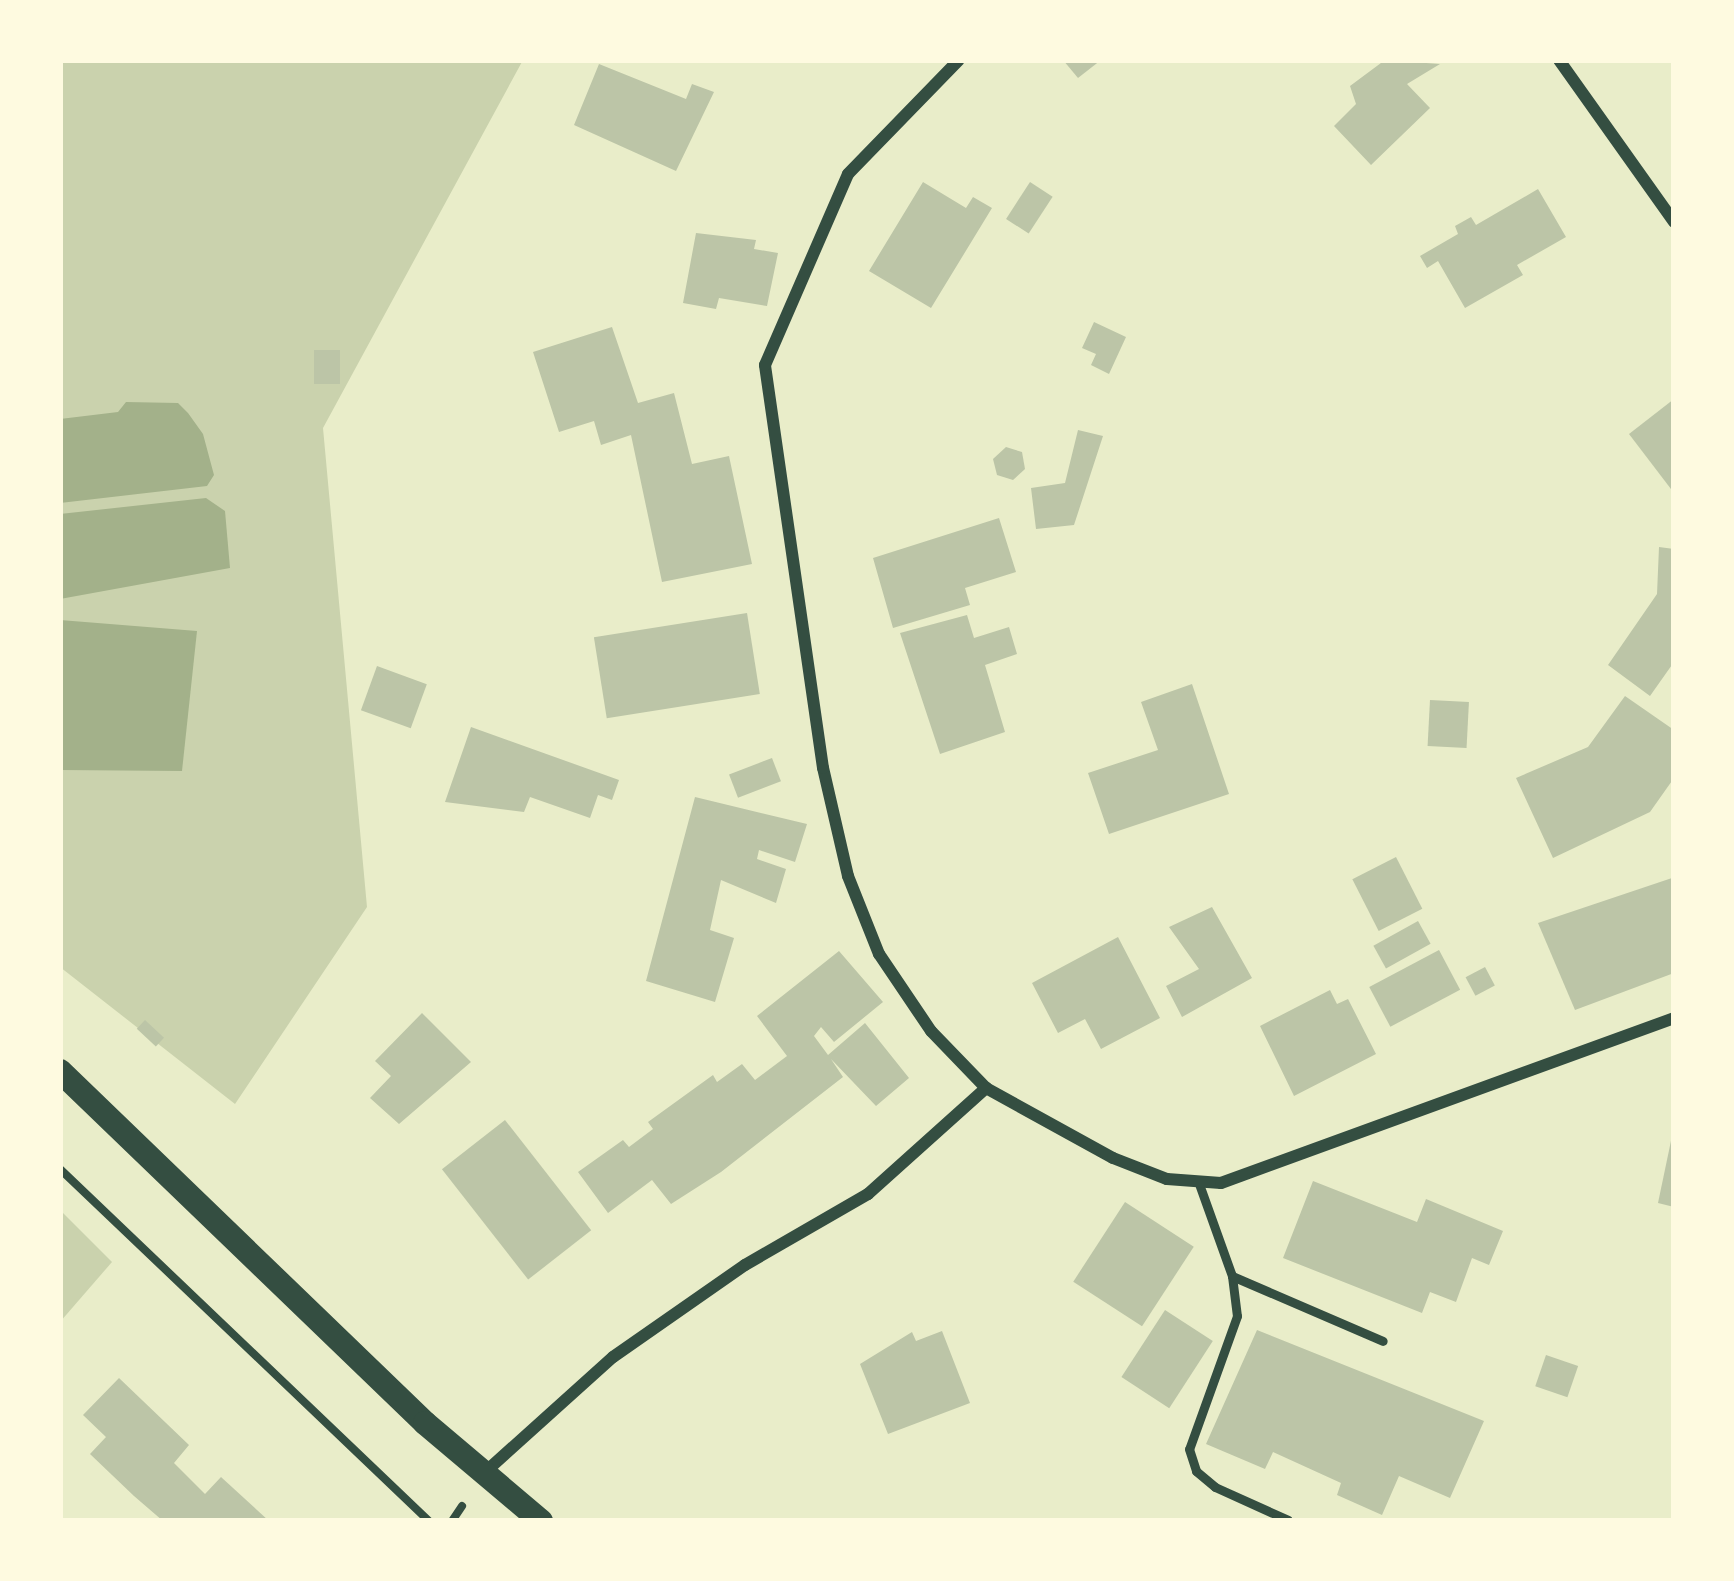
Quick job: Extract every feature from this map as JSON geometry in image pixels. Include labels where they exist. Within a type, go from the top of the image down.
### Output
[{"type":"main road","points":[[60,1071],[482,1474],[541,1521]]},
{"type":"street","points":[[958,60],[848,174],[765,365],[824,768],[848,876],[892,973],[931,1031],[986,1088],[1113,1158],[1220,1183],[1674,1018]]},
{"type":"street","points":[[1558,60],[1674,222]]},
{"type":"street","points":[[482,1474],[613,1357],[745,1265],[868,1195],[986,1088]]},
{"type":"lane","points":[[1198,1181],[1232,1276],[1237,1316],[1229,1349],[1189,1449],[1196,1471],[1215,1486],[1288,1520]]},
{"type":"lane","points":[[1232,1276],[1384,1341]]},
{"type":"path","points":[[60,1168],[430,1521]]},
{"type":"shaded area","points":[[60,60],[523,60],[323,428],[367,907],[235,1104],[60,967]]},
{"type":"shaded area","points":[[126,402],[178,403],[188,413],[203,434],[214,475],[207,486],[60,503],[60,419],[118,412]]},
{"type":"shaded area","points":[[206,498],[225,511],[230,568],[60,599],[60,514]]},
{"type":"shaded area","points":[[60,620],[197,631],[182,771],[60,770]]},
{"type":"shaded area","points":[[60,1210],[112,1262],[60,1322]]},
{"type":"building","points":[[1063,60],[1101,60],[1078,78]]},
{"type":"building","points":[[1385,60],[1440,64],[1407,84],[1430,108],[1371,165],[1334,126],[1356,104],[1350,86]]},
{"type":"building","points":[[599,64],[686,99],[692,84],[714,92],[676,171],[574,125]]},
{"type":"building","points":[[923,182],[966,208],[973,197],[992,208],[931,308],[869,271]]},
{"type":"building","points":[[1030,182],[1053,197],[1029,234],[1006,219]]},
{"type":"building","points":[[1538,189],[1566,237],[1517,265],[1523,275],[1465,308],[1438,261],[1427,268],[1420,256],[1458,234],[1455,226],[1471,217],[1476,225]]},
{"type":"building","points":[[696,233],[756,240],[754,249],[778,253],[767,306],[719,298],[716,309],[683,303]]},
{"type":"building","points":[[1094,322],[1126,337],[1109,374],[1091,365],[1096,354],[1082,348]]},
{"type":"building","points":[[612,327],[638,403],[674,393],[692,464],[729,456],[752,564],[662,582],[631,435],[601,445],[594,421],[559,432],[533,352]]},
{"type":"building","points":[[314,350],[340,350],[340,384],[314,384]]},
{"type":"building","points":[[1674,399],[1674,493],[1629,434]]},
{"type":"building","points":[[1078,430],[1103,436],[1074,525],[1036,529],[1031,488],[1065,483]]},
{"type":"building","points":[[1006,447],[1022,452],[1025,469],[1013,480],[997,475],[993,459]]},
{"type":"building","points":[[999,518],[1016,572],[965,588],[970,605],[893,628],[873,558]]},
{"type":"building","points":[[1659,547],[1674,549],[1674,662],[1650,696],[1608,665],[1657,594]]},
{"type":"building","points":[[747,613],[760,694],[607,718],[594,637]]},
{"type":"building","points":[[967,615],[974,638],[1009,627],[1017,654],[985,665],[1005,732],[940,754],[900,633]]},
{"type":"building","points":[[377,666],[427,684],[411,728],[361,710]]},
{"type":"building","points":[[1192,684],[1229,794],[1109,834],[1088,773],[1158,750],[1141,702]]},
{"type":"building","points":[[1625,696],[1674,730],[1674,778],[1650,812],[1553,858],[1516,778],[1588,747]]},
{"type":"building","points":[[1430,700],[1469,702],[1467,748],[1428,746]]},
{"type":"building","points":[[471,727],[619,780],[612,800],[598,795],[590,818],[530,797],[524,812],[445,802]]},
{"type":"building","points":[[772,758],[781,781],[738,798],[729,774]]},
{"type":"building","points":[[695,797],[807,824],[795,862],[759,850],[757,859],[786,869],[776,903],[721,880],[710,930],[734,938],[715,1002],[646,981]]},
{"type":"building","points":[[1396,857],[1422,909],[1379,931],[1352,879]]},
{"type":"building","points":[[1672,878],[1674,973],[1575,1010],[1538,923]]},
{"type":"building","points":[[1212,907],[1252,978],[1182,1017],[1166,986],[1199,969],[1169,927]]},
{"type":"building","points":[[1418,921],[1431,944],[1386,968],[1373,946]]},
{"type":"building","points":[[1118,937],[1160,1018],[1101,1049],[1085,1019],[1058,1033],[1032,983]]},
{"type":"building","points":[[1439,950],[1460,990],[1390,1027],[1369,987]]},
{"type":"building","points":[[839,951],[883,1002],[834,1042],[821,1027],[814,1036],[828,1055],[865,1023],[909,1078],[876,1106],[831,1059],[843,1077],[721,1172],[671,1204],[652,1180],[608,1213],[578,1172],[623,1140],[629,1147],[653,1129],[648,1122],[713,1075],[717,1082],[742,1064],[755,1080],[787,1056],[757,1016]]},
{"type":"building","points":[[1485,967],[1495,986],[1475,996],[1466,977]]},
{"type":"building","points":[[1330,990],[1337,1004],[1348,999],[1376,1054],[1294,1096],[1260,1026]]},
{"type":"building","points":[[422,1013],[471,1062],[399,1124],[370,1098],[391,1076],[375,1061]]},
{"type":"building","points":[[145,1020],[164,1038],[156,1047],[137,1029]]},
{"type":"building","points":[[505,1120],[591,1230],[528,1280],[442,1169]]},
{"type":"building","points":[[1674,1136],[1674,1207],[1658,1203]]},
{"type":"building","points":[[1313,1181],[1417,1222],[1426,1199],[1503,1231],[1489,1265],[1472,1258],[1456,1302],[1430,1292],[1422,1313],[1283,1258]]},
{"type":"building","points":[[1125,1202],[1194,1247],[1142,1326],[1073,1282]]},
{"type":"building","points":[[1165,1310],[1213,1341],[1169,1408],[1121,1377]]},
{"type":"building","points":[[1257,1330],[1484,1421],[1450,1498],[1399,1476],[1382,1515],[1337,1495],[1341,1483],[1273,1452],[1265,1469],[1206,1444]]},
{"type":"building","points":[[942,1331],[970,1403],[888,1434],[860,1364],[912,1332],[916,1341]]},
{"type":"building","points":[[1546,1355],[1578,1366],[1567,1397],[1535,1386]]},
{"type":"building","points":[[119,1378],[189,1445],[174,1463],[205,1494],[221,1477],[269,1521],[163,1521],[134,1496],[90,1454],[106,1437],[83,1415]]}]
